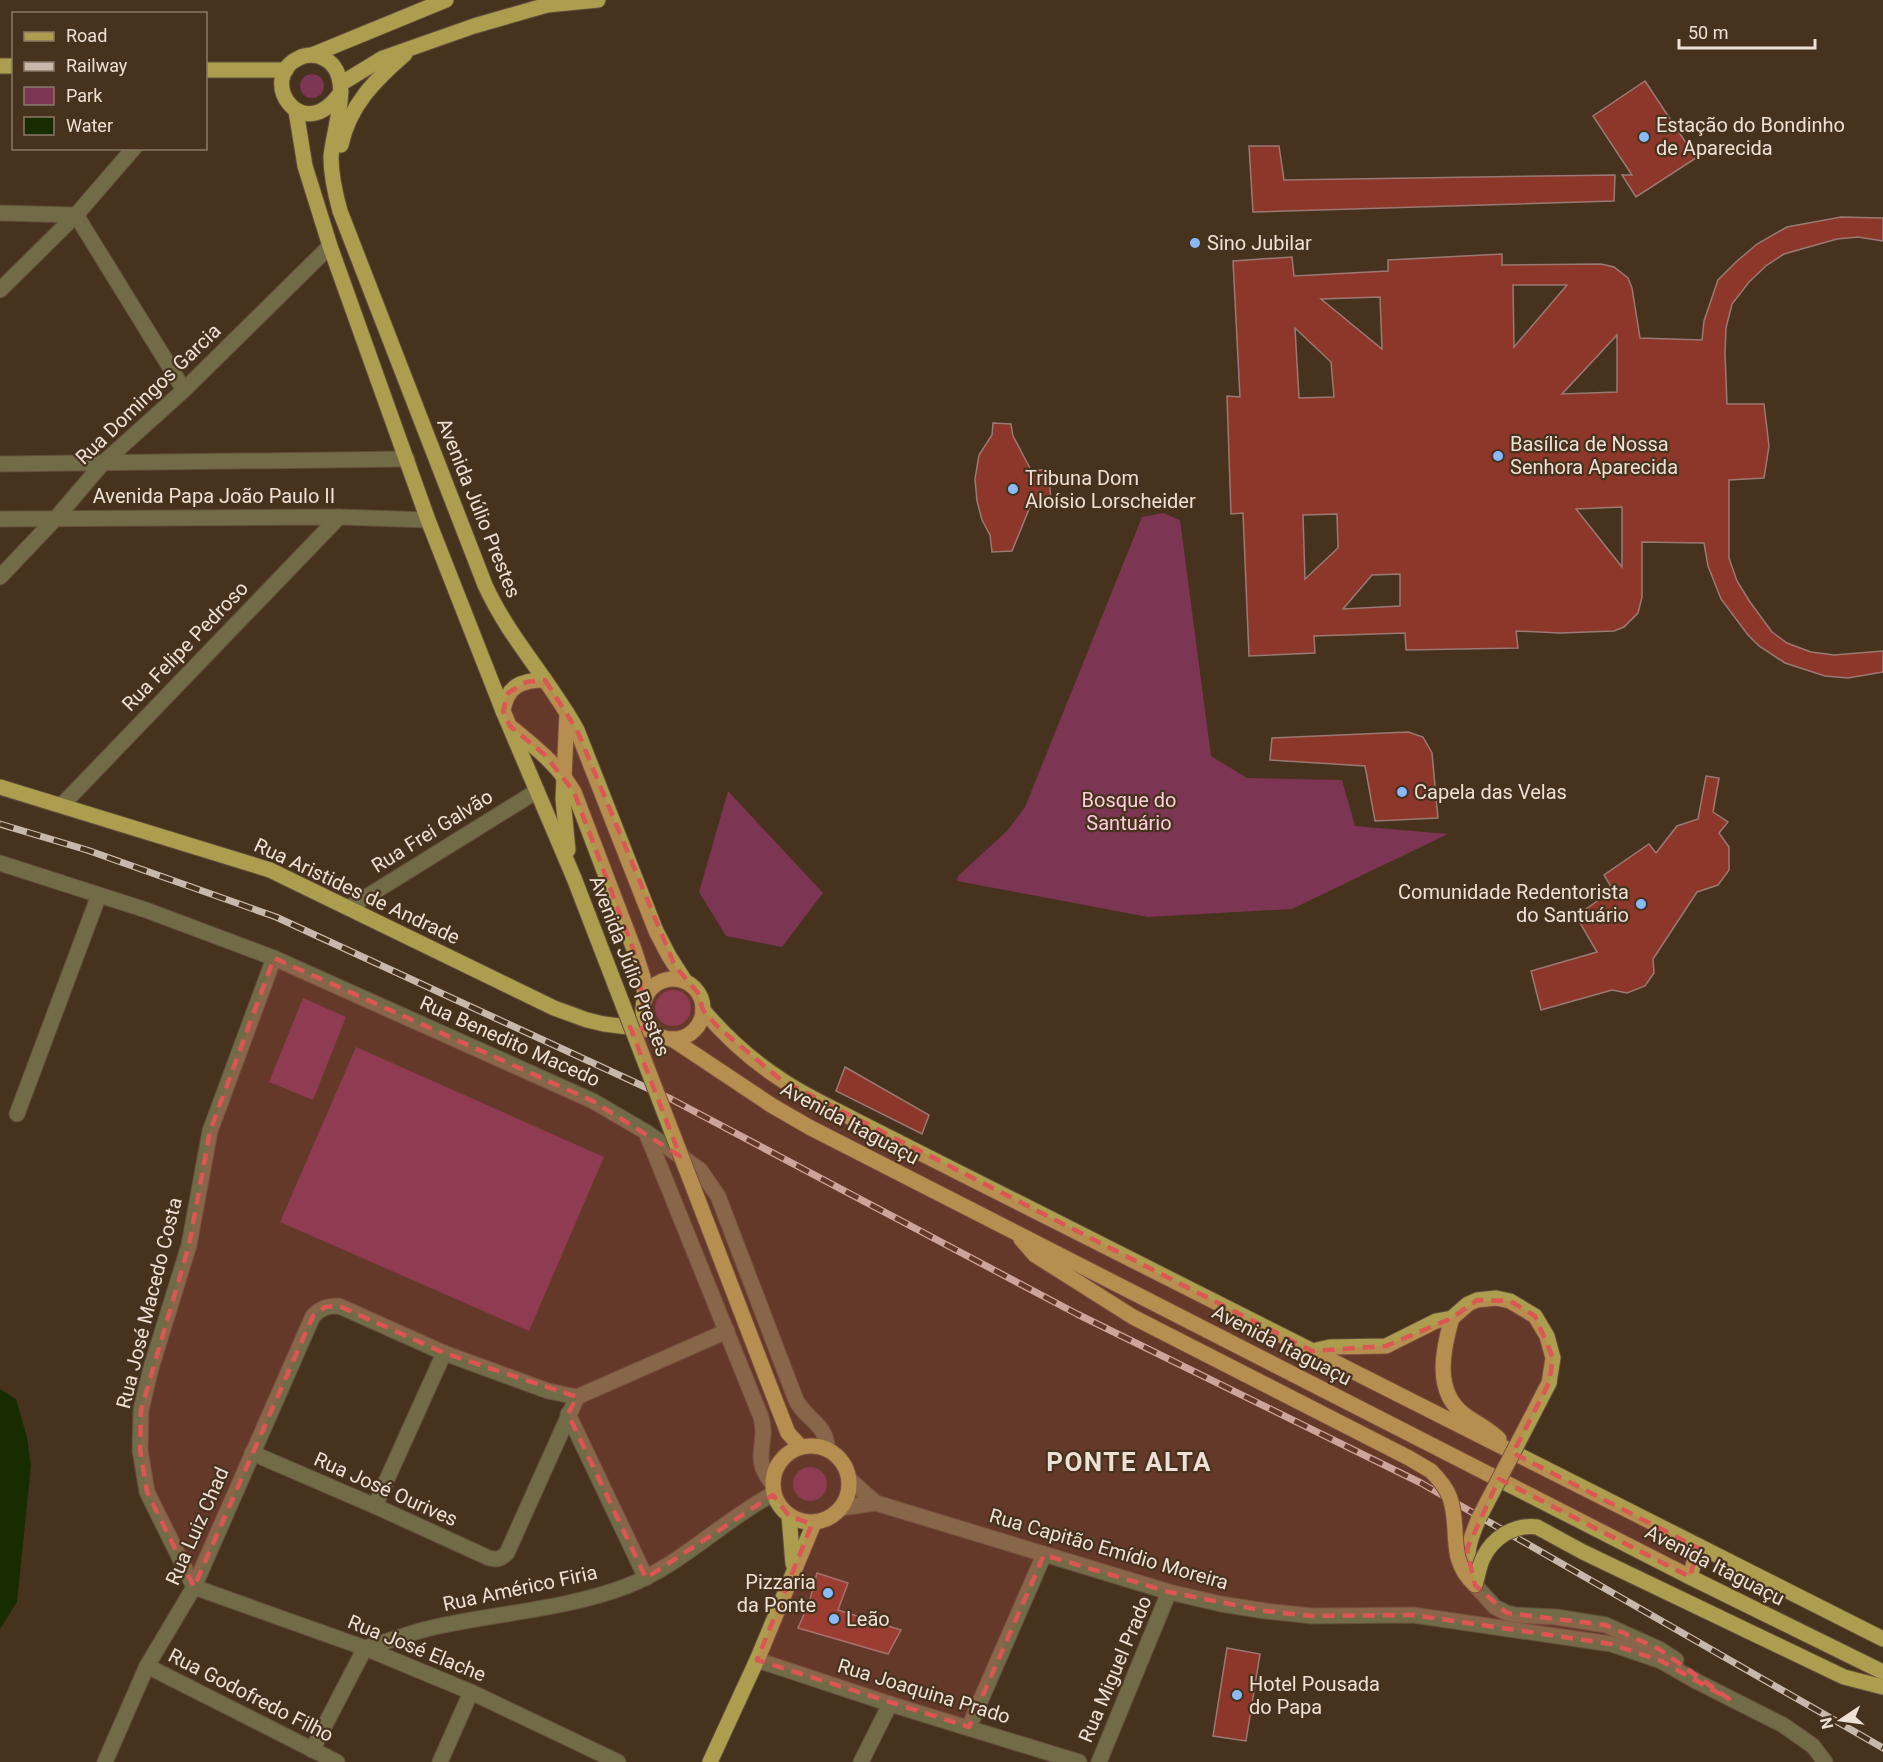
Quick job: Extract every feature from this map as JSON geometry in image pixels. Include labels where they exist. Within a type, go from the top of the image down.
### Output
[{"type":"main road","points":[[446,0],[292,62],[282,79],[284,97],[296,111],[314,114],[332,105],[341,87],[383,58],[474,26],[547,5],[598,0]]},
{"type":"main road","points":[[340,211],[340,153],[345,127],[364,94],[380,75],[408,50]]},
{"type":"main road","points":[[312,55],[328,60],[340,74],[341,87]]},
{"type":"main road","points":[[207,70],[286,70]]},
{"type":"main road","name":"Avenida Júlio Prestes","points":[[341,87],[331,158],[333,185],[340,211],[494,605],[577,730],[656,931],[685,981]]},
{"type":"main road","name":"Avenida Júlio Prestes","points":[[296,111],[305,166],[330,246],[428,520],[537,792],[572,873],[794,1450]]},
{"type":"main road","points":[[404,452],[427,436]]},
{"type":"main road","points":[[507,718],[505,700],[513,688],[526,681],[545,680]]},
{"type":"main road","points":[[567,712],[564,811],[572,873]]},
{"type":"main road","name":"Avenida Júlio Prestes","points":[[507,718],[545,755],[564,776],[574,792],[635,952],[642,977],[644,1002]]},
{"type":"main road","name":"Rua Aristides de Andrade","points":[[0,787],[270,870],[554,1008],[587,1020],[652,1030]]},
{"type":"main road","points":[[621,1026],[634,1017],[650,990],[666,980],[685,981],[698,993],[703,1010],[701,1019],[690,1034],[672,1039],[665,1038],[652,1030],[644,1015],[644,1002]]},
{"type":"main road","name":"Avenida Itaguaçu","points":[[703,1010],[735,1043],[781,1080],[867,1126],[1883,1640]]},
{"type":"main road","name":"Avenida Itaguaçu","points":[[672,1039],[800,1122],[1690,1577],[1883,1672]]},
{"type":"main road","points":[[1015,1232],[1035,1255],[1133,1317],[1431,1471],[1450,1496],[1458,1557],[1464,1575],[1475,1585]]},
{"type":"main road","points":[[1312,1351],[1330,1347],[1386,1347],[1436,1321],[1452,1318],[1468,1304],[1477,1300],[1496,1298],[1510,1301],[1535,1316],[1547,1336],[1553,1358],[1549,1383],[1472,1534],[1467,1549],[1467,1561],[1475,1585]]},
{"type":"main road","points":[[1452,1318],[1442,1361],[1446,1389],[1463,1414],[1489,1430],[1499,1439],[1505,1449]]},
{"type":"main road","points":[[810,1446],[826,1449],[842,1461],[849,1479],[848,1495],[841,1508],[831,1517],[814,1523],[797,1521],[781,1509],[773,1489],[776,1468],[794,1450],[810,1446]]},
{"type":"main road","points":[[789,1516],[793,1545],[793,1570]]},
{"type":"main road","points":[[710,1762],[757,1660],[814,1523]]},
{"type":"main road","points":[[1475,1585],[1483,1557],[1495,1541],[1516,1527],[1527,1525],[1537,1527],[1583,1552],[1845,1677],[1883,1687]]},
{"type":"main road","points":[[1690,1577],[1698,1548]]},
{"type":"street","points":[[0,290],[76,215],[132,150]]},
{"type":"street","points":[[0,213],[76,215]]},
{"type":"street","points":[[76,215],[184,390]]},
{"type":"street","name":"Rua Domingos Garcia","points":[[0,577],[57,517],[103,463],[184,390],[330,246]]},
{"type":"street","name":"Avenida Papa João Paulo II","points":[[0,464],[103,463],[404,452]]},
{"type":"street","name":"Avenida Papa João Paulo II","points":[[0,519],[339,517],[428,520]]},
{"type":"street","name":"Rua Felipe Pedroso","points":[[62,805],[339,517]]},
{"type":"street","name":"Rua Frei Galvão","points":[[350,907],[537,792]]},
{"type":"street","name":"Rua Benedito Macedo","points":[[0,863],[146,910],[274,958],[593,1101],[646,1132]]},
{"type":"street","points":[[17,1114],[99,895]]},
{"type":"street","name":"Rua José Macedo Costa","points":[[194,1587],[147,1492],[140,1450],[141,1410],[189,1245],[210,1131],[274,958]]},
{"type":"street","points":[[646,1132],[761,1417],[764,1430],[761,1466],[773,1489]]},
{"type":"street","points":[[646,1132],[700,1170],[714,1188],[796,1400],[802,1410],[824,1432],[827,1440],[826,1449]]},
{"type":"street","name":"Rua Luiz Chad","points":[[105,1762],[147,1666],[194,1587],[313,1316],[325,1307],[339,1306],[444,1353]]},
{"type":"street","points":[[375,1506],[444,1353],[548,1391],[577,1397],[727,1331]]},
{"type":"street","points":[[577,1397],[568,1413],[646,1578]]},
{"type":"street","name":"Rua José Ourives","points":[[252,1453],[489,1558],[502,1558],[510,1547],[568,1413]]},
{"type":"street","name":"Rua Capitão Emídio Moreira","points":[[849,1479],[876,1503],[1169,1592],[1265,1611],[1312,1617],[1413,1615],[1611,1644],[1661,1661],[1783,1725],[1807,1740],[1825,1762]]},
{"type":"street","name":"Rua Américo Firia","points":[[365,1648],[430,1628],[575,1601],[625,1587],[646,1578],[690,1550],[773,1489]]},
{"type":"street","name":"Rua Capitão Emídio Moreira","points":[[841,1508],[876,1503]]},
{"type":"street","points":[[969,1727],[1044,1554]]},
{"type":"street","points":[[1475,1585],[1495,1607],[1507,1613],[1556,1617],[1606,1625],[1659,1649],[1730,1699]]},
{"type":"street","name":"Rua José Elache","points":[[194,1587],[365,1648],[471,1692],[618,1762]]},
{"type":"street","name":"Rua Miguel Prado","points":[[1099,1762],[1169,1592]]},
{"type":"street","points":[[312,1750],[365,1648]]},
{"type":"street","name":"Rua Joaquina Prado","points":[[757,1660],[1079,1762]]},
{"type":"street","name":"Rua Godofredo Filho","points":[[147,1666],[337,1762]]},
{"type":"street","points":[[440,1762],[471,1692]]},
{"type":"street","points":[[861,1762],[890,1704]]},
{"type":"highlighted area","points":[[545,680],[577,730],[675,966],[698,993],[703,1010],[719,1028],[781,1080],[1312,1351],[1386,1346],[1452,1318],[1477,1300],[1510,1301],[1535,1316],[1553,1358],[1549,1383],[1513,1453],[1698,1548],[1690,1577],[1499,1479],[1467,1549],[1475,1585],[1507,1613],[1606,1625],[1659,1649],[1729,1699],[1661,1661],[1611,1644],[1413,1615],[1312,1616],[1265,1611],[1169,1592],[1044,1555],[969,1727],[757,1660],[812,1524],[789,1516],[773,1495],[646,1578],[568,1414],[577,1397],[444,1353],[339,1306],[325,1307],[313,1316],[194,1587],[147,1492],[140,1450],[141,1410],[189,1245],[210,1131],[274,958],[593,1101],[680,1156],[630,1027],[645,1029],[638,962],[574,792],[545,755],[510,726],[503,711],[508,693],[526,682]]},
{"type":"green space","points":[[312,74],[321,77],[324,86],[321,95],[312,98],[303,95],[300,86],[303,77]]},
{"type":"green space","name":"Bosque do Santuário","points":[[1163,513],[1180,520],[1211,756],[1247,778],[1342,780],[1355,826],[1448,834],[1292,909],[1148,917],[957,881],[958,876],[1008,830],[1025,807],[1142,517]]},
{"type":"green space","points":[[728,791],[823,893],[782,947],[726,936],[699,892]]},
{"type":"green space","points":[[673,990],[686,995],[691,1008],[686,1021],[673,1026],[660,1021],[655,1008],[660,995]]},
{"type":"green space","points":[[303,998],[346,1017],[313,1100],[269,1082]]},
{"type":"green space","points":[[356,1047],[604,1157],[529,1331],[280,1222]]},
{"type":"green space","points":[[810,1467],[822,1472],[827,1484],[822,1496],[810,1501],[798,1496],[793,1484],[798,1472]]},
{"type":"water","points":[[0,1389],[16,1399],[27,1437],[31,1466],[17,1602],[0,1629]]},
{"type":"building","name":"Estação do Bondinho de Aparecida","points":[[1645,81],[1696,158],[1636,197],[1622,175],[1632,175],[1593,116]]},
{"type":"building","points":[[1249,146],[1279,146],[1284,180],[1615,175],[1614,201],[1253,212]]},
{"type":"building","name":"Basílica de Nossa Senhora Aparecida","points":[[1841,217],[1883,218],[1883,241],[1858,237],[1837,239],[1784,254],[1767,265],[1749,282],[1732,304],[1726,328],[1727,404],[1764,404],[1769,446],[1764,478],[1729,480],[1729,558],[1737,581],[1772,632],[1787,643],[1811,652],[1834,655],[1883,651],[1883,672],[1848,678],[1825,676],[1785,663],[1759,646],[1721,599],[1708,566],[1704,543],[1642,542],[1642,597],[1638,613],[1624,627],[1614,631],[1560,633],[1516,631],[1518,648],[1406,650],[1405,633],[1314,636],[1315,653],[1249,656],[1243,513],[1231,514],[1227,396],[1240,397],[1233,261],[1292,257],[1294,276],[1388,271],[1388,260],[1502,254],[1502,265],[1601,264],[1614,267],[1628,278],[1632,288],[1640,338],[1702,340],[1704,321],[1718,280],[1757,244],[1787,227]],"holes":[[[1513,285],[1567,285],[1514,347]],[[1380,297],[1382,349],[1321,299]],[[1295,328],[1331,362],[1334,397],[1299,398]],[[1617,335],[1617,392],[1562,394]],[[1622,507],[1622,567],[1576,509]],[[1337,514],[1338,548],[1305,579],[1303,515]],[[1400,574],[1400,606],[1343,609],[1372,575]]]},
{"type":"building","name":"Tribuna Dom Aloísio Lorscheider","points":[[993,423],[1011,424],[1013,436],[1031,470],[1048,470],[1051,499],[1032,502],[1012,551],[992,552],[990,535],[982,520],[977,501],[975,479],[979,455],[992,435]]},
{"type":"building","name":"Capela das Velas","points":[[1408,732],[1423,737],[1432,753],[1438,818],[1375,821],[1365,766],[1270,760],[1272,738]]},
{"type":"building","name":"Comunidade Redentorista do Santuário","points":[[1706,776],[1719,778],[1713,812],[1728,822],[1719,833],[1729,847],[1729,870],[1718,885],[1697,892],[1653,959],[1654,973],[1645,986],[1627,993],[1612,990],[1541,1010],[1531,971],[1597,952],[1576,916],[1613,890],[1604,875],[1649,844],[1656,853],[1677,826],[1698,819]]},
{"type":"building","points":[[845,1067],[929,1115],[922,1134],[836,1091]]},
{"type":"building","name":"Leão","points":[[817,1573],[848,1583],[838,1610],[901,1630],[888,1654],[798,1628],[809,1603]]},
{"type":"building","name":"Hotel Pousada do Papa","points":[[1227,1648],[1260,1654],[1246,1741],[1213,1736]]},
{"type":"railway","points":[[0,824],[87,850],[276,917],[671,1099],[1077,1314],[1421,1483],[1883,1748]]},
{"type":"place","name":"Estação do Bondinho de Aparecida","points":[[1644,137]]},
{"type":"place","name":"Sino Jubilar","points":[[1195,243]]},
{"type":"place","name":"Basílica de Nossa Senhora Aparecida","points":[[1498,456]]},
{"type":"place","name":"Tribuna Dom Aloísio Lorscheider","points":[[1013,489]]},
{"type":"place","name":"Capela das Velas","points":[[1402,792]]},
{"type":"place","name":"Comunidade Redentorista do Santuário","points":[[1641,904]]},
{"type":"place","name":"Pizzaria da Ponte","points":[[828,1593]]},
{"type":"place","name":"Leão","points":[[834,1619]]},
{"type":"place","name":"Hotel Pousada do Papa","points":[[1237,1695]]},
{"type":"district","name":"PONTE ALTA","points":[[1129,1462]]}]
